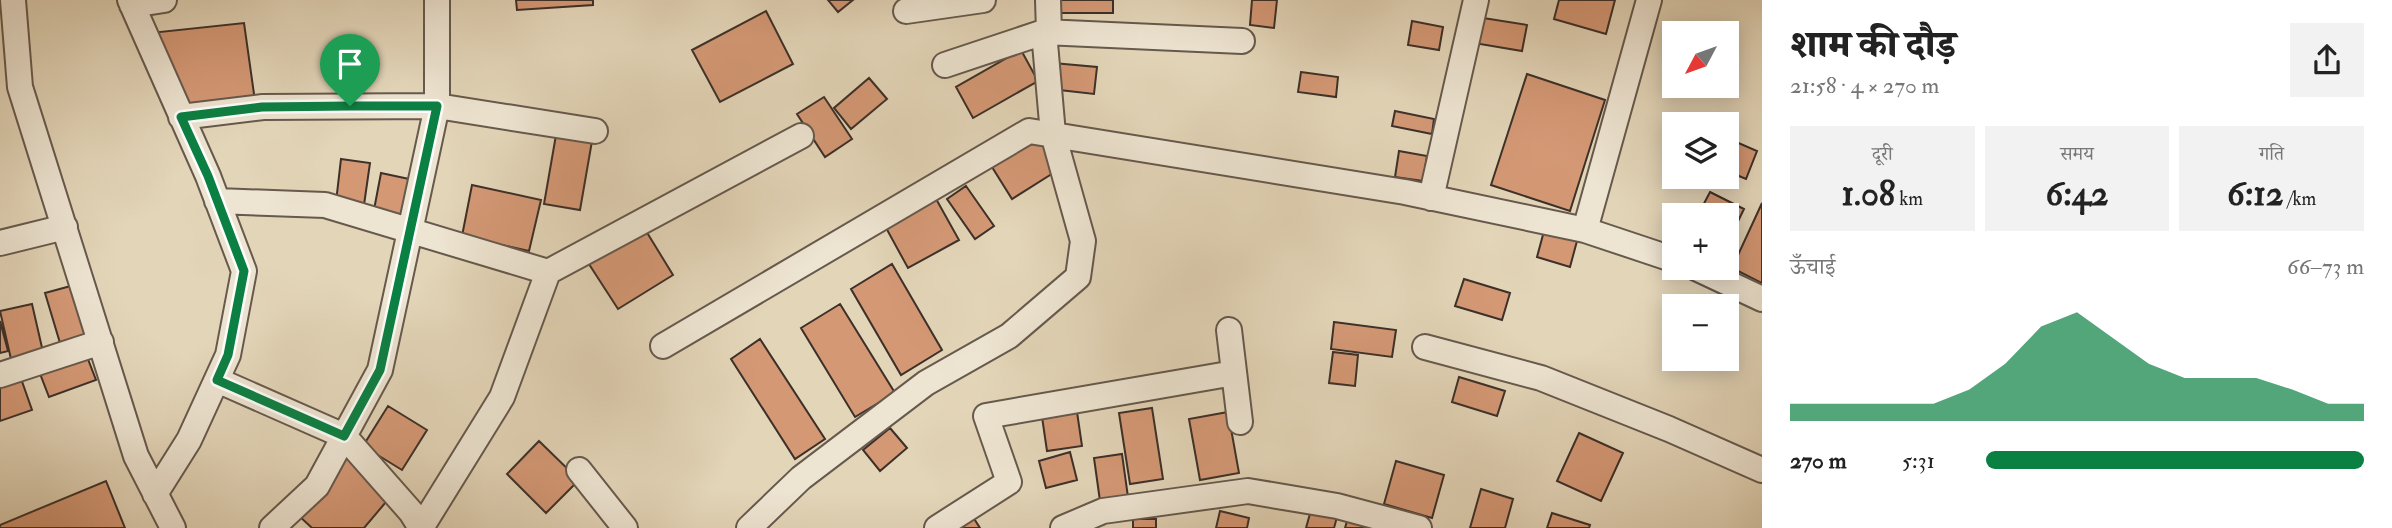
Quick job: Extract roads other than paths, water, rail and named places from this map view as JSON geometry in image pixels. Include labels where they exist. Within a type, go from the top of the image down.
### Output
[{"type":"street","points":[[13,0],[9,52],[136,456],[173,528]]},
{"type":"street","points":[[155,494],[189,440],[228,355],[244,271],[218,201],[131,2],[164,0]]},
{"type":"street","points":[[272,528],[317,486],[380,370],[437,106],[437,0]]},
{"type":"street","points":[[906,12],[983,0]]},
{"type":"street","points":[[749,528],[801,478],[926,383],[1009,336],[1078,277],[1083,241],[1053,134],[1046,32],[1048,0]]},
{"type":"street","points":[[1431,198],[1476,0]]},
{"type":"street","points":[[1585,230],[1648,0]]},
{"type":"street","points":[[945,65],[1046,32],[1242,41]]},
{"type":"street","points":[[181,117],[262,107],[437,106],[595,131]]},
{"type":"street","points":[[663,346],[1029,131],[1431,198],[1585,230],[1662,256]]},
{"type":"street","points":[[217,380],[344,436],[411,512],[421,528],[502,397],[548,272],[801,136]]},
{"type":"street","points":[[218,201],[325,205],[548,272]]},
{"type":"street","points":[[0,243],[65,227]]},
{"type":"street","points":[[1722,280],[1762,299]]},
{"type":"street","points":[[1229,330],[1240,422]]},
{"type":"street","points":[[0,375],[101,342]]},
{"type":"street","points":[[1425,347],[1541,379],[1669,429],[1762,470]]},
{"type":"street","points":[[937,528],[1009,482],[986,416],[1234,373]]},
{"type":"street","points":[[579,470],[625,528]]},
{"type":"street","points":[[1063,528],[1103,511],[1248,491],[1337,506],[1419,528]]}]
